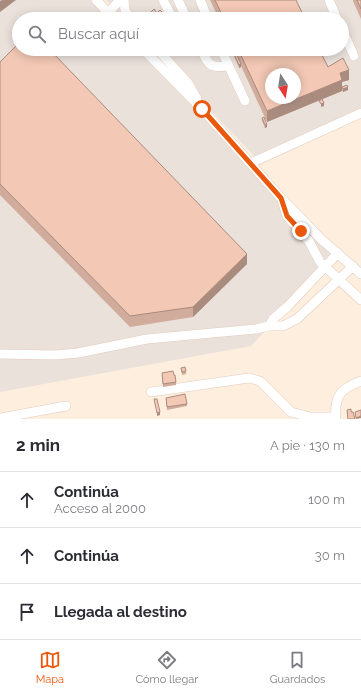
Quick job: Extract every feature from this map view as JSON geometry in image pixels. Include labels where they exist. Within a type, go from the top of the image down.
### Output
[{"type":"street","points":[[113,12],[120,0]]},
{"type":"street","points":[[124,0],[125,12]]},
{"type":"street","points":[[163,0],[169,12]]},
{"type":"street","points":[[178,0],[184,12]]},
{"type":"street","points":[[200,0],[205,12]]},
{"type":"street","points":[[329,0],[335,12]]},
{"type":"street","points":[[98,1],[108,12]]},
{"type":"street","points":[[349,45],[354,56]]},
{"type":"street","points":[[150,56],[202,109],[281,198],[321,239],[361,274]]},
{"type":"street","points":[[163,56],[188,83],[202,109]]},
{"type":"street","points":[[204,56],[206,62],[216,68],[229,66]]},
{"type":"street","points":[[224,56],[245,101]]},
{"type":"street","points":[[251,163],[361,113]]},
{"type":"street","points":[[281,198],[287,216],[309,241],[320,262],[361,300]]},
{"type":"street","points":[[269,326],[274,319],[338,254]]},
{"type":"street","points":[[0,354],[55,355],[78,353],[147,339],[256,329],[269,326],[283,326],[297,319],[352,266]]},
{"type":"street","points":[[151,392],[249,378],[260,381],[291,412],[310,417],[335,418],[336,402],[341,392],[351,385],[361,382]]},
{"type":"street","points":[[0,418],[66,406]]},
{"type":"shaded area","points":[[0,0],[99,0],[110,12],[12,12],[12,56],[152,56],[338,253],[251,346],[0,392]]},
{"type":"shaded area","points":[[106,0],[361,0],[361,113],[259,161],[159,56],[349,56],[349,12],[117,12]]},
{"type":"building","points":[[215,0],[296,0],[302,12],[221,12]]},
{"type":"building","points":[[357,0],[361,0],[361,9]]},
{"type":"building","points":[[12,50],[12,56],[56,56],[247,254],[193,307],[130,316],[0,184],[0,62]]},
{"type":"building","points":[[235,56],[237,56],[241,64],[239,65]]},
{"type":"building","points":[[241,56],[322,56],[328,67],[343,58],[349,70],[340,73],[342,80],[301,97],[301,68],[265,68],[265,104],[284,104],[267,111]]},
{"type":"building","points":[[347,85],[348,87],[343,89],[342,87]]},
{"type":"building","points":[[322,99],[324,103],[321,104],[319,101]]},
{"type":"building","points":[[264,117],[267,125],[265,125],[262,118]]},
{"type":"building","points":[[185,367],[186,371],[182,372],[181,368]]},
{"type":"building","points":[[173,371],[176,382],[163,384],[162,373]]},
{"type":"building","points":[[185,394],[187,404],[167,407],[166,398]]},
{"type":"building","points":[[154,399],[157,399],[160,412],[157,413]]},
{"type":"building","points":[[351,409],[355,419],[348,419],[347,410]]},
{"type":"building","points":[[361,410],[361,416],[356,418],[355,412]]},
{"type":"route","points":[[202,109],[281,198],[287,216],[301,231]]}]
